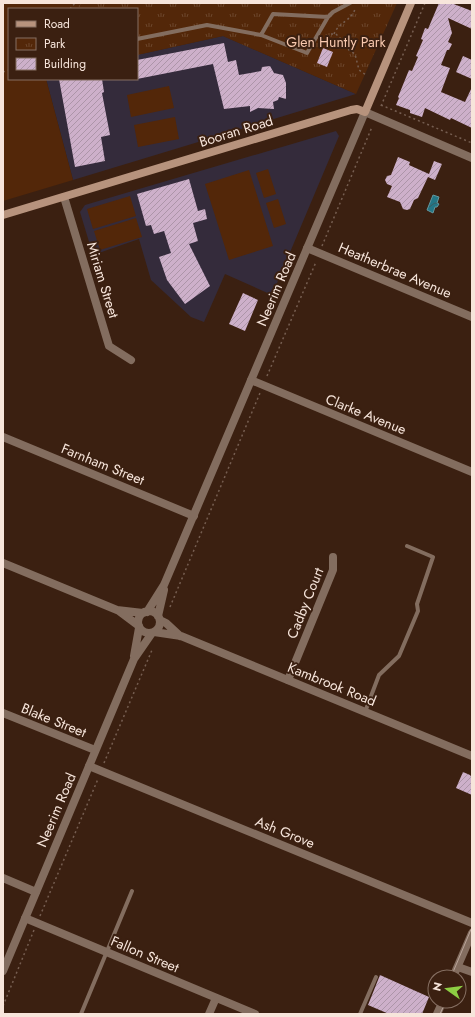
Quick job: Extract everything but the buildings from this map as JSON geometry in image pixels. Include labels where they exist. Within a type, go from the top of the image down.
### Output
[{"type":"main road","name":"Neerim Road","points":[[365,112],[409,4]]},
{"type":"main road","name":"Booran Road","points":[[3,215],[351,110],[365,112]]},
{"type":"street","name":"Booran Road","points":[[365,112],[472,158]]},
{"type":"street","name":"Neerim Road","points":[[145,612],[164,585],[365,112]]},
{"type":"street","name":"Miriam Street","points":[[64,197],[109,346],[131,360]]},
{"type":"street","name":"Heatherbrae Avenue","points":[[307,248],[472,317]]},
{"type":"street","name":"Clarke Avenue","points":[[251,380],[472,472]]},
{"type":"street","name":"Farnham Street","points":[[3,437],[194,516]]},
{"type":"street","name":"Cadby Court","points":[[288,680],[334,570],[332,557]]},
{"type":"street","points":[[3,563],[117,610],[145,633],[153,633],[159,627],[159,618],[153,612],[117,610]]},
{"type":"street","name":"Neerim Road","points":[[159,618],[164,585]]},
{"type":"street","points":[[139,627],[138,619],[145,612]]},
{"type":"street","name":"Kambrook Road","points":[[159,618],[181,636]]},
{"type":"street","name":"Neerim Road","points":[[134,659],[139,627]]},
{"type":"street","name":"Neerim Road","points":[[3,971],[134,659],[153,633]]},
{"type":"street","name":"Kambrook Road","points":[[153,633],[181,636],[472,756]]},
{"type":"street","name":"Blake Street","points":[[3,713],[95,750]]},
{"type":"street","name":"Ash Grove","points":[[89,766],[472,923]]},
{"type":"street","points":[[3,878],[36,892]]},
{"type":"street","name":"Fallon Street","points":[[25,918],[255,1014]]},
{"type":"street","points":[[457,969],[472,933]]},
{"type":"street","points":[[458,966],[472,972]]},
{"type":"street","points":[[209,1014],[216,998]]},
{"type":"lane","points":[[138,39],[207,25],[261,35],[307,53],[328,17],[333,12],[350,3]]},
{"type":"lane","points":[[261,35],[273,14],[328,17]]},
{"type":"lane","points":[[365,712],[379,675],[399,656],[418,611],[417,604],[433,558],[407,546]]},
{"type":"lane","points":[[81,1014],[132,890]]},
{"type":"lane","points":[[360,1014],[376,977]]},
{"type":"path","points":[[425,3],[381,105],[472,142]]},
{"type":"path","points":[[355,6],[352,16],[340,25],[333,34],[341,39],[346,48],[354,54],[359,70],[366,75]]},
{"type":"path","points":[[322,248],[372,127]]},
{"type":"shaded area","points":[[223,36],[356,94],[73,180],[46,80],[138,80],[138,55]]},
{"type":"shaded area","points":[[336,131],[339,136],[272,295],[225,274],[204,322],[191,317],[151,280],[139,239],[93,255],[80,212],[85,205]]},
{"type":"green space","points":[[3,3],[92,3],[89,8],[8,8],[8,80],[46,80],[73,180],[3,201]]},
{"type":"green space","name":"Glen Huntly Park","points":[[81,3],[397,3],[356,94],[223,36],[138,55],[138,8],[78,8]]},
{"type":"green space","points":[[169,86],[174,108],[131,117],[127,95]]},
{"type":"green space","points":[[175,117],[179,139],[138,147],[134,125]]},
{"type":"green space","points":[[268,169],[276,194],[264,198],[256,173]]},
{"type":"green space","points":[[249,170],[273,246],[229,260],[205,184]]},
{"type":"green space","points":[[130,196],[136,216],[93,229],[87,209]]},
{"type":"green space","points":[[278,199],[286,224],[274,228],[266,203]]},
{"type":"green space","points":[[136,218],[142,237],[100,250],[94,231]]},
{"type":"water","points":[[433,195],[439,197],[437,203],[439,204],[435,207],[433,213],[427,210]]},
{"type":"tram line","points":[[454,969],[472,927]]},
{"type":"tram line","points":[[440,1014],[442,1009]]}]
